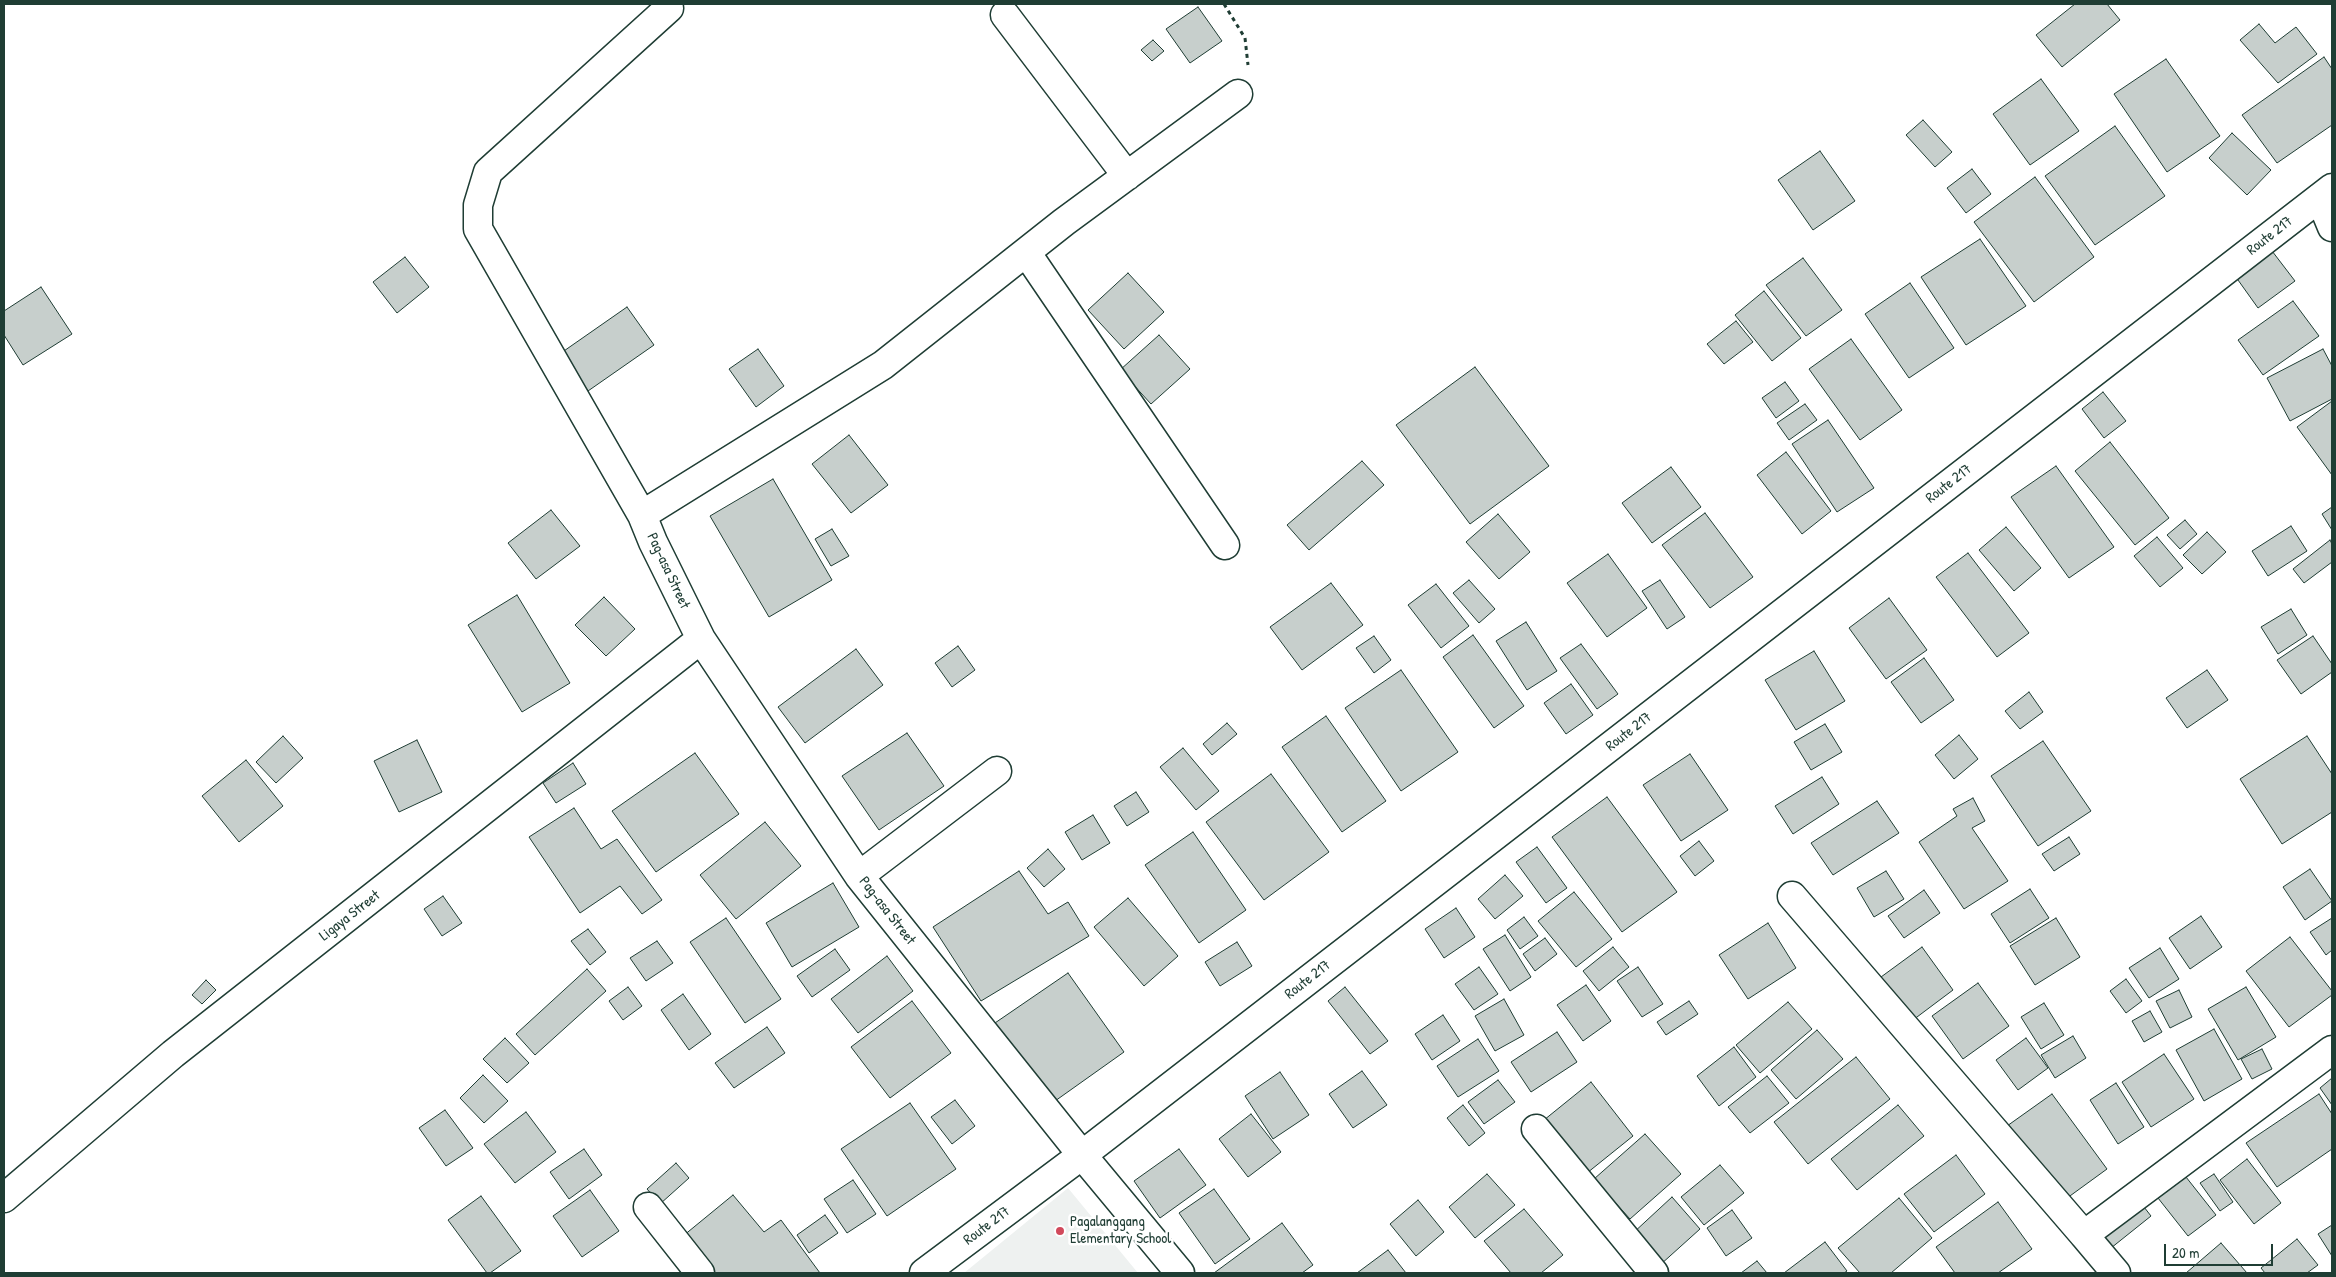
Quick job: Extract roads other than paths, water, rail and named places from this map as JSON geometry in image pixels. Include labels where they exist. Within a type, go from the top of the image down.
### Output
[{"type":"street","name":"Pag-asa Street","points":[[669,8],[488,172],[478,204],[478,229],[642,515],[653,542],[701,640],[858,876],[1082,1155],[1180,1273]]},
{"type":"street","points":[[1004,15],[1127,176]]},
{"type":"street","points":[[642,515],[883,365],[1026,252],[1238,94]]},
{"type":"street","points":[[2326,193],[2332,227]]},
{"type":"street","name":"Route 217","points":[[924,1273],[1082,1155],[2326,193]]},
{"type":"street","points":[[1026,252],[1225,545]]},
{"type":"street","name":"Ligaya Street","points":[[4,1198],[173,1054],[701,640]]},
{"type":"street","points":[[858,876],[997,771]]},
{"type":"street","points":[[1792,896],[2116,1273]]},
{"type":"street","points":[[2084,1235],[2332,1050]]},
{"type":"street","points":[[1536,1129],[1654,1273]]},
{"type":"street","points":[[648,1207],[700,1273]]},
{"type":"place","name":"Pagalanggang Elementary School","points":[[1060,1231]]}]
